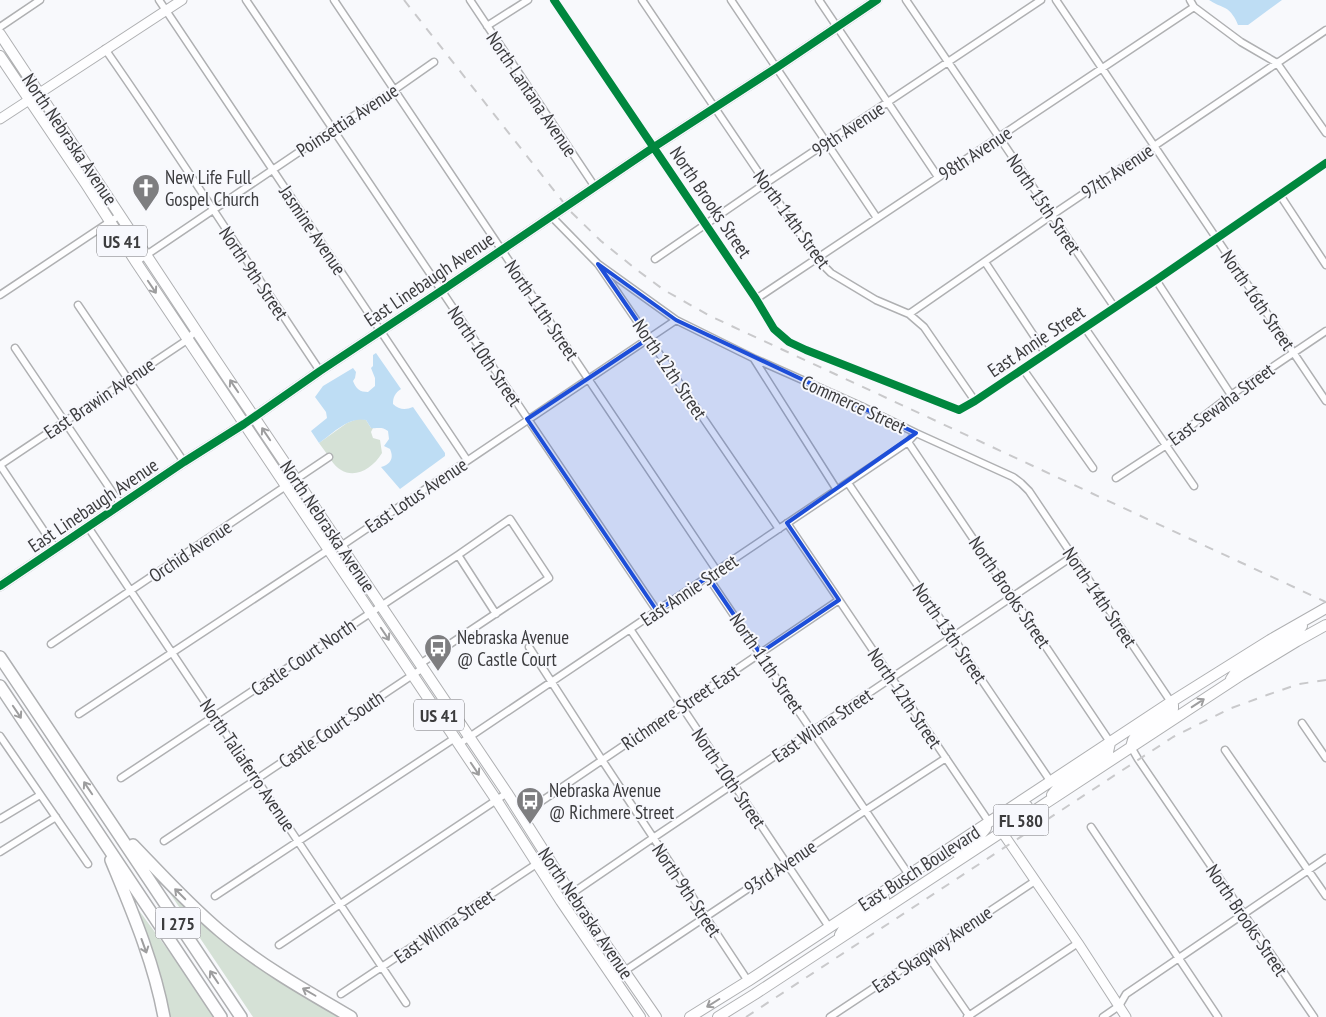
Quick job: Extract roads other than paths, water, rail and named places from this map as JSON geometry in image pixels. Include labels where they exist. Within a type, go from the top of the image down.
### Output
[{"type":"highway","name":"I 275","points":[[0,657],[242,1017]]},
{"type":"highway","name":"I 275","points":[[0,686],[222,1017]]},
{"type":"highway","points":[[115,828],[180,894],[221,932],[270,968],[351,1017]]},
{"type":"highway","points":[[100,836],[131,909],[154,971],[164,1017]]},
{"type":"main road","name":"North Nebraska Avenue","points":[[0,34],[254,417],[507,793],[571,894],[656,1017]]},
{"type":"main road","name":"North Nebraska Avenue","points":[[0,56],[187,340],[497,800],[569,913],[640,1017]]},
{"type":"main road","name":"East Busch Boulevard","points":[[690,1017],[748,981],[1172,702],[1270,640],[1326,608]]},
{"type":"main road","points":[[1230,682],[1237,670],[1299,631],[1302,627],[1302,621]]},
{"type":"main road","name":"East Busch Boulevard","points":[[718,1017],[1230,682],[1326,625]]},
{"type":"main road","points":[[1131,747],[1137,734],[1172,710],[1174,706],[1172,702]]},
{"type":"main road","points":[[1048,802],[1061,784],[1102,758],[1108,752],[1110,742]]},
{"type":"main road","points":[[1002,832],[1009,819],[1051,788],[1051,782]]},
{"type":"main road","points":[[930,879],[947,860],[977,839],[989,822]]},
{"type":"main road","points":[[838,939],[848,924],[892,894],[905,877]]},
{"type":"main road","points":[[569,913],[574,912],[594,933],[600,935]]},
{"type":"main road","points":[[755,994],[777,971],[819,943],[829,927]]},
{"type":"street","points":[[0,28],[40,0]]},
{"type":"street","name":"Jasmine Avenue","points":[[159,0],[468,460]]},
{"type":"street","points":[[0,119],[182,0]]},
{"type":"street","name":"North 10th Street","points":[[246,0],[656,611]]},
{"type":"street","name":"North 11th Street","points":[[334,0],[717,571]]},
{"type":"street","name":"North Lantana Avenue","points":[[470,0],[595,188]]},
{"type":"street","points":[[487,26],[528,0]]},
{"type":"street","name":"North Brooks Street","points":[[554,0],[756,299]]},
{"type":"street","name":"North 14th Street","points":[[642,0],[817,259],[831,273],[876,300],[909,314],[924,327],[975,401]]},
{"type":"street","points":[[731,0],[877,218]]},
{"type":"street","points":[[819,0],[938,177]]},
{"type":"street","name":"East Linebaugh Avenue","points":[[0,586],[654,147],[877,0]]},
{"type":"street","name":"North 15th Street","points":[[906,0],[1115,308]]},
{"type":"street","name":"99th Avenue","points":[[656,258],[1041,0]]},
{"type":"street","name":"North 16th Street","points":[[1056,0],[1326,401]]},
{"type":"street","points":[[1190,0],[1194,7],[1241,42],[1277,64],[1326,133]]},
{"type":"street","name":"98th Avenue","points":[[756,299],[1194,7]]},
{"type":"street","name":"97th Avenue","points":[[909,314],[1326,30]]},
{"type":"street","name":"North 9th Street","points":[[105,50],[180,158],[212,210],[320,371]]},
{"type":"street","name":"Poinsettia Avenue","points":[[136,262],[434,62]]},
{"type":"street","name":"East Annie Street","points":[[756,299],[774,329],[789,342],[959,410],[1115,308],[1326,163]]},
{"type":"street","points":[[1280,195],[1326,265]]},
{"type":"street","points":[[0,295],[120,215]]},
{"type":"street","name":"North 12th Street","points":[[552,217],[598,264],[779,529]]},
{"type":"street","points":[[985,262],[1046,354]]},
{"type":"street","name":"Commerce Street","points":[[598,264],[676,320],[753,358],[862,406],[1013,477],[1029,491]]},
{"type":"street","points":[[1156,280],[1231,395]]},
{"type":"street","points":[[78,305],[184,462]]},
{"type":"street","name":"East Lotus Avenue","points":[[80,714],[328,550],[341,546],[676,320]]},
{"type":"street","points":[[1085,328],[1194,486]]},
{"type":"street","name":"East Brawin Avenue","points":[[0,465],[187,340],[196,330]]},
{"type":"street","name":"East Sewaha Street","points":[[1116,478],[1165,446],[1231,395],[1326,331]]},
{"type":"street","points":[[15,348],[122,505]]},
{"type":"street","points":[[753,358],[837,490]]},
{"type":"street","points":[[1023,369],[1093,468]]},
{"type":"street","name":"East Annie Street","points":[[215,896],[457,741],[469,737],[848,483],[908,442],[916,433]]},
{"type":"street","name":"North Brooks Street","points":[[908,442],[1110,742]]},
{"type":"street","name":"Orchid Avenue","points":[[51,644],[329,457]]},
{"type":"street","points":[[0,465],[56,549]]},
{"type":"street","name":"North 13th Street","points":[[848,483],[1051,782]]},
{"type":"street","name":"North 14th Street","points":[[1029,491],[1172,702]]},
{"type":"street","name":"Castle Court North","points":[[121,778],[510,519],[549,578]]},
{"type":"street","name":"North 12th Street","points":[[788,523],[989,822]]},
{"type":"street","name":"North Taliaferro Avenue","points":[[88,527],[406,1003]]},
{"type":"street","points":[[458,555],[496,614]]},
{"type":"street","name":"East Wilma Street","points":[[571,894],[1073,556]]},
{"type":"street","name":"North 11th Street","points":[[708,576],[866,810],[905,877]]},
{"type":"street","name":"Castle Court South","points":[[164,841],[412,675],[422,666],[549,578]]},
{"type":"street","name":"Richmere Street East","points":[[521,815],[839,600]]},
{"type":"street","name":"North 10th Street","points":[[630,629],[829,927]]},
{"type":"street","name":"North 9th Street","points":[[529,648],[748,981]]},
{"type":"street","points":[[1302,723],[1326,758]]},
{"type":"street","points":[[0,736],[88,864]]},
{"type":"street","name":"North Brooks Street","points":[[1131,747],[1314,1017]]},
{"type":"street","points":[[1225,750],[1326,896]]},
{"type":"street","name":"93rd Avenue","points":[[614,978],[946,758]]},
{"type":"street","points":[[280,945],[507,793]]},
{"type":"street","points":[[0,819],[40,795]]},
{"type":"street","points":[[0,852],[56,817]]},
{"type":"street","points":[[1090,827],[1218,1017]]},
{"type":"street","points":[[1002,832],[1126,1017]]},
{"type":"street","name":"East Wilma Street","points":[[341,994],[547,857]]},
{"type":"street","points":[[1103,1017],[1119,1006],[1126,994],[1326,858]]},
{"type":"street","name":"East Skagway Avenue","points":[[830,1017],[1035,881]]},
{"type":"street","points":[[926,952],[968,1017],[1078,943]]},
{"type":"water","points":[[1209,0],[1282,0],[1248,25],[1238,25],[1229,11]]},
{"type":"water","points":[[376,353],[401,389],[395,395],[393,404],[403,409],[413,407],[445,453],[445,456],[400,489],[381,467],[392,458],[390,449],[384,446],[389,439],[386,429],[371,428],[366,420],[360,419],[347,423],[319,443],[311,431],[327,418],[326,412],[315,397],[323,386],[353,368],[356,372],[353,381],[355,386],[368,392],[375,386],[375,378],[371,368],[373,366],[373,355]]},
{"type":"railway","points":[[404,0],[571,212],[601,241],[664,290],[710,316],[1326,602]]},
{"type":"railway","points":[[746,1017],[1173,737],[1229,709],[1299,684],[1326,680]]},
{"type":"place","name":"New Life Full Gospel Church","points":[[146,212]]},
{"type":"place","name":"Nebraska Avenue @ Castle Court","points":[[438,672]]},
{"type":"place","name":"Nebraska Avenue @ Richmere Street","points":[[530,825]]}]
